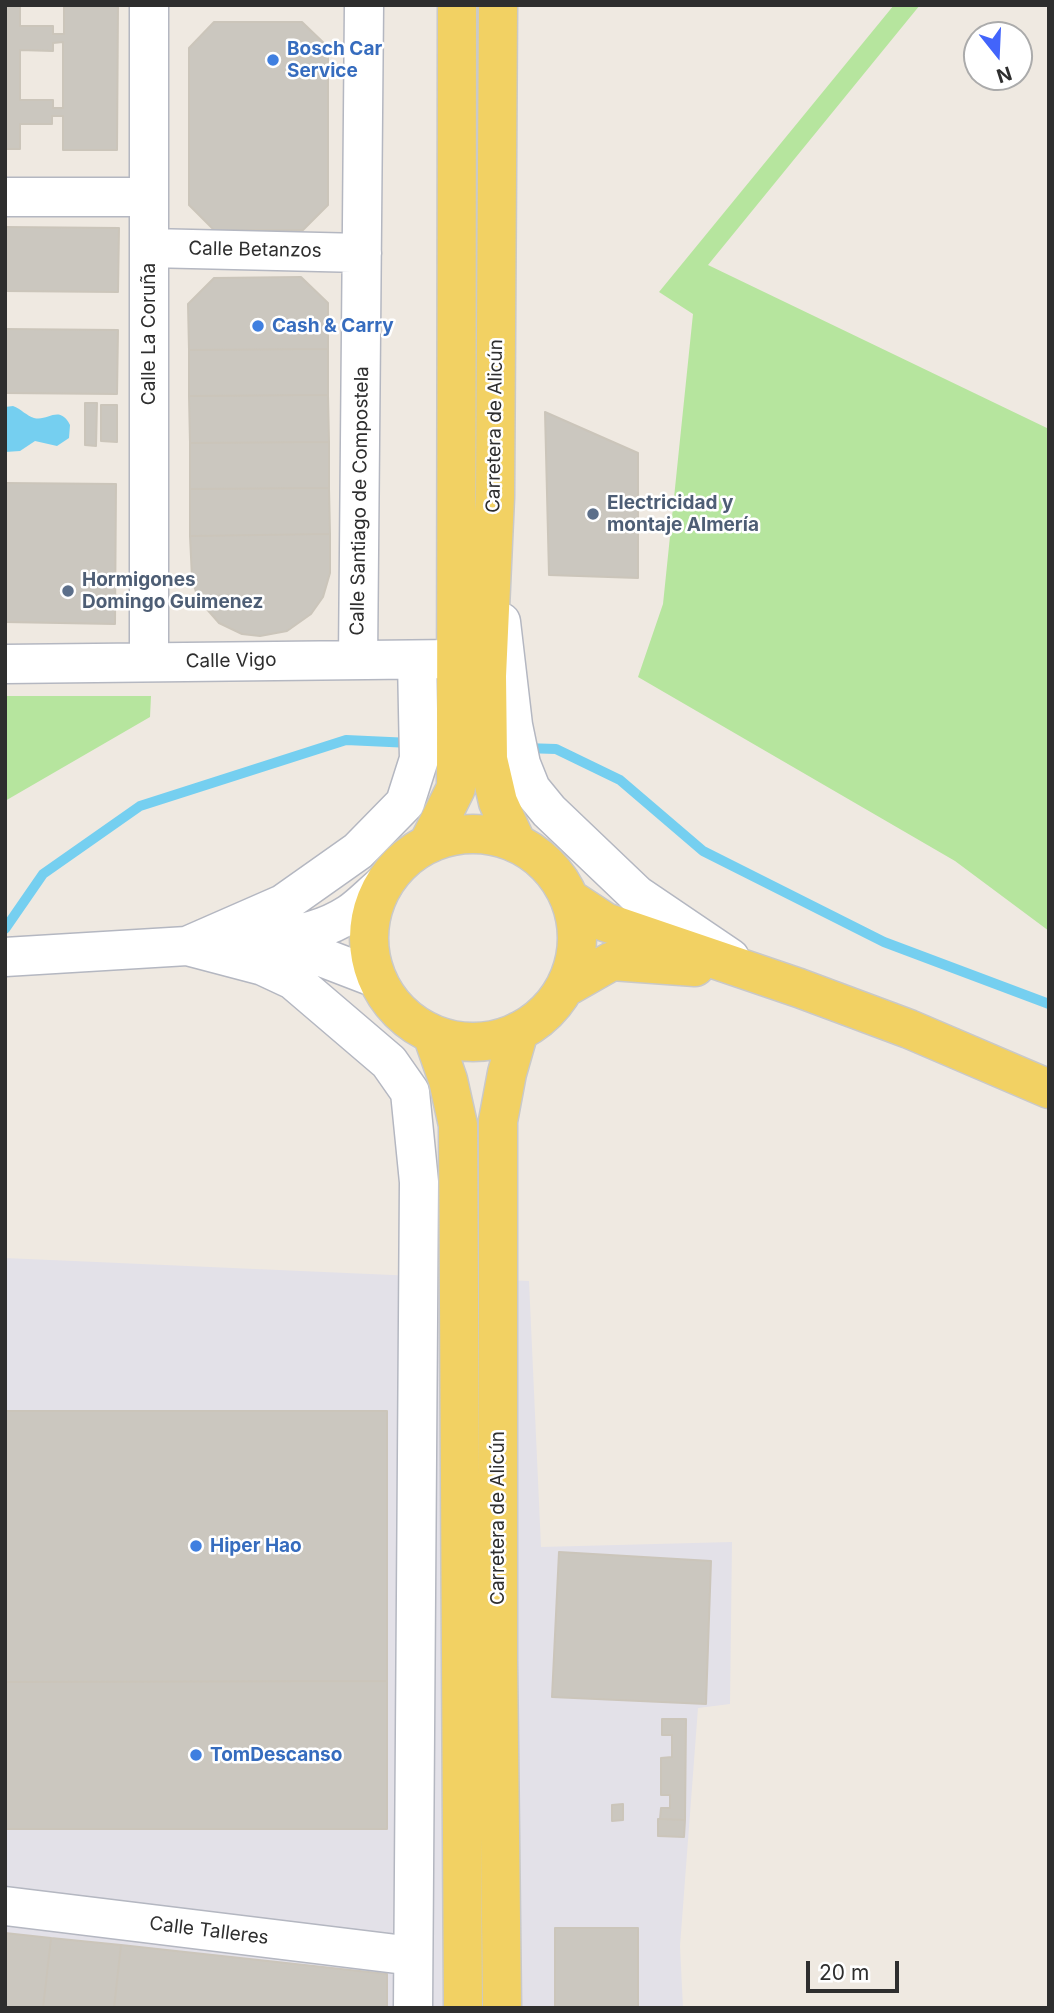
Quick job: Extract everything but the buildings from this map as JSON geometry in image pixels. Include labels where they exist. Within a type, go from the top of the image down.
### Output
[{"type":"main road","name":"Carretera de Alicún","points":[[457,5],[477,673],[488,759],[514,795],[516,842]]},
{"type":"main road","name":"Carretera de Alicún","points":[[430,840],[456,788],[477,673],[492,550],[495,497],[498,5]]},
{"type":"main road","points":[[749,971],[612,961],[570,985],[544,1018],[519,1031],[478,1041],[432,1034],[392,1004],[376,978],[369,938],[372,913],[383,885],[405,856],[430,840],[455,834],[484,834],[516,842],[546,867],[570,899],[606,922],[749,971],[909,1029],[1049,1089]]},
{"type":"main road","points":[[570,899],[578,939],[570,985]]},
{"type":"main road","name":"Carretera de Alicún","points":[[502,2008],[498,1660],[498,1121],[507,1073],[519,1031]]},
{"type":"main road","name":"Carretera de Alicún","points":[[432,1034],[448,1080],[458,1125],[463,2008]]},
{"type":"street","name":"Calle La Coruña","points":[[149,5],[149,662]]},
{"type":"street","name":"Calle Santiago de Compostela","points":[[358,660],[364,5]]},
{"type":"street","points":[[5,197],[149,197]]},
{"type":"street","name":"Calle Betanzos","points":[[149,248],[362,253]]},
{"type":"street","name":"Calle Vigo","points":[[5,664],[358,660],[417,671],[477,673]]},
{"type":"street","points":[[187,946],[283,904],[358,851],[405,803],[419,759],[417,671]]},
{"type":"street","points":[[514,795],[549,811],[637,895],[749,971]]},
{"type":"street","points":[[5,957],[187,946],[291,936],[329,924],[349,914],[383,885]]},
{"type":"street","points":[[187,946],[311,953],[376,978]]},
{"type":"street","points":[[187,946],[263,966],[293,980],[389,1062],[410,1092],[419,1182],[414,2008]]},
{"type":"street","name":"Calle Talleres","points":[[5,1906],[413,1956]]},
{"type":"shaded area","points":[[5,1258],[529,1281],[541,1547],[732,1542],[730,1704],[698,1708],[680,1946],[683,2008],[5,2008]]},
{"type":"green space","points":[[894,5],[920,5],[708,265],[1049,429],[1049,931],[955,861],[638,677],[663,604],[693,314],[659,292]]},
{"type":"green space","points":[[5,696],[151,696],[150,717],[5,801]]},
{"type":"water","points":[[13,406],[34,418],[62,416],[70,425],[69,438],[57,446],[35,441],[20,451],[5,452],[5,407]]},
{"type":"waterway","points":[[5,929],[43,874],[140,806],[346,740],[411,743]]},
{"type":"waterway","points":[[524,748],[556,749],[620,780],[703,851],[884,942],[1049,1004]]},
{"type":"place","name":"Bosch Car Service","points":[[273,60]]},
{"type":"place","name":"Cash & Carry","points":[[258,326]]},
{"type":"place","name":"Electricidad y montaje Almería","points":[[593,514]]},
{"type":"place","name":"Hormigones Domingo Guimenez","points":[[68,591]]},
{"type":"place","name":"Hiper Hao","points":[[196,1546]]},
{"type":"place","name":"TomDescanso","points":[[196,1755]]}]
